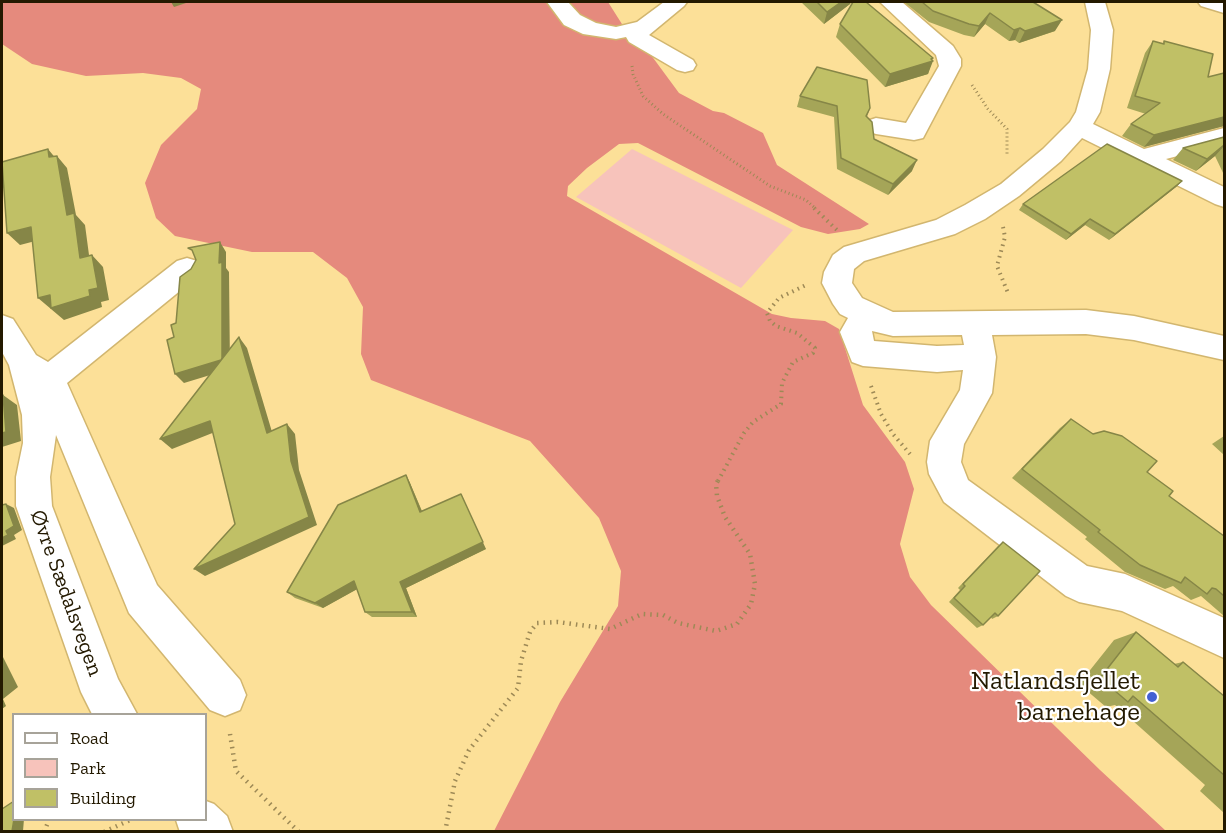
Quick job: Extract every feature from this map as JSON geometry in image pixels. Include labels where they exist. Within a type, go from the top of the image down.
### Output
[{"type":"street","points":[[557,2],[572,20],[591,29],[616,33],[644,27],[699,2]]},
{"type":"street","points":[[677,2],[644,27],[637,38],[685,65]]},
{"type":"street","points":[[876,126],[914,132],[928,102],[950,66],[950,59],[945,51],[890,2]]},
{"type":"street","points":[[1095,2],[1102,30],[1100,69],[1088,112],[1079,127],[1031,173],[988,204],[945,227],[854,254],[843,262],[838,272],[837,283],[851,306],[866,315],[893,324],[1086,322],[1134,328],[1224,348]]},
{"type":"street","points":[[1208,2],[1224,7]]},
{"type":"street","points":[[1079,127],[1224,198]]},
{"type":"street","points":[[1140,158],[1185,144],[1224,136]]},
{"type":"street","points":[[36,371],[187,269]]},
{"type":"street","points":[[866,315],[855,332],[863,353],[937,358],[980,357]]},
{"type":"street","points":[[982,322],[976,393],[947,441],[944,462],[946,474],[956,490],[1079,583],[1133,596],[1224,638]]},
{"type":"street","name":"Øvre Sædalsvegen","points":[[2,327],[36,371],[143,600],[225,695]]},
{"type":"street","name":"Øvre Sædalsvegen","points":[[36,371],[40,443],[33,477],[33,506],[102,692],[115,713]]},
{"type":"path","points":[[606,31],[612,41],[632,57],[633,75],[643,96],[663,114],[770,186],[806,200],[845,239],[854,254]]},
{"type":"path","points":[[950,66],[972,86],[1006,129],[1008,158],[1031,173]]},
{"type":"path","points":[[982,322],[989,309],[1007,299],[1008,292],[997,266],[1005,237],[1004,229],[988,204]]},
{"type":"path","points":[[445,831],[455,781],[469,750],[518,688],[521,661],[530,632],[537,623],[558,622],[610,629],[642,614],[663,615],[678,623],[716,631],[737,624],[751,604],[755,584],[753,565],[750,554],[725,517],[717,496],[716,484],[731,454],[753,422],[781,404],[782,383],[793,362],[813,352],[815,348],[812,343],[796,333],[776,326],[770,321],[767,313],[771,305],[808,284],[837,283]]},
{"type":"path","points":[[863,353],[874,397],[893,434],[929,474],[946,474]]},
{"type":"path","points":[[225,695],[233,762],[237,771],[267,803],[299,831]]},
{"type":"path","points":[[104,831],[125,821]]},
{"type":"green space","points":[[632,149],[793,230],[741,288],[576,197]]},
{"type":"shaded area","points":[[2,2],[608,2],[627,32],[651,55],[679,93],[763,133],[777,165],[869,224],[860,229],[828,234],[801,227],[638,143],[619,144],[587,168],[568,186],[567,196],[772,314],[825,321],[839,329],[863,405],[905,462],[914,489],[900,544],[910,577],[931,605],[1166,831],[494,831],[560,702],[618,606],[621,571],[599,518],[530,441],[371,380],[361,354],[363,307],[347,278],[313,252],[252,252],[175,236],[156,218],[145,183],[161,145],[197,109],[201,89],[181,78],[143,73],[86,76],[32,64],[2,44]]},
{"type":"building","points":[[817,2],[841,2],[827,12]]},
{"type":"building","points":[[853,2],[866,2],[933,58],[931,59],[933,61],[890,74],[840,24]]},
{"type":"building","points":[[922,2],[1033,2],[1062,20],[1025,31],[1020,28],[1014,30],[990,13],[979,26],[933,11]]},
{"type":"building","points":[[1153,41],[1164,44],[1164,41],[1213,54],[1208,77],[1224,73],[1224,117],[1154,135],[1131,124],[1160,103],[1135,96]]},
{"type":"building","points":[[817,67],[867,80],[870,108],[866,116],[872,122],[874,139],[917,160],[893,184],[841,158],[837,106],[800,96]]},
{"type":"building","points":[[1224,137],[1224,145],[1207,159],[1183,148]]},
{"type":"building","points":[[1107,144],[1182,181],[1115,234],[1090,219],[1071,234],[1023,204]]},
{"type":"building","points":[[48,149],[49,157],[57,156],[67,215],[74,213],[80,258],[92,255],[98,288],[89,290],[90,296],[51,308],[50,295],[38,298],[31,227],[7,233],[2,162]]},
{"type":"building","points":[[220,242],[222,358],[175,374],[167,340],[174,337],[171,325],[176,323],[180,277],[191,269],[196,260],[192,250],[188,248]]},
{"type":"building","points":[[239,337],[267,433],[287,424],[291,461],[309,517],[194,569],[235,524],[210,421],[160,439]]},
{"type":"building","points":[[2,396],[6,432],[2,433]]},
{"type":"building","points":[[1071,419],[1093,434],[1104,431],[1122,436],[1157,461],[1147,472],[1173,491],[1169,496],[1224,536],[1224,596],[1212,588],[1207,594],[1185,577],[1181,583],[1140,565],[1098,532],[1100,530],[1022,469]]},
{"type":"building","points":[[406,475],[420,512],[461,494],[483,542],[400,582],[412,612],[365,612],[354,581],[315,603],[287,592],[338,505]]},
{"type":"building","points":[[6,504],[14,526],[6,531],[8,535],[2,538],[2,505]]},
{"type":"building","points":[[1003,542],[1040,571],[998,616],[995,613],[983,625],[954,598],[965,586],[963,584]]},
{"type":"building","points":[[1136,632],[1178,667],[1183,662],[1224,696],[1224,775],[1133,696],[1128,702],[1100,678]]},
{"type":"building","points":[[12,802],[12,831],[2,831],[2,809]]},
{"type":"place","name":"Natlandsfjellet barnehage","points":[[1152,697]]}]
